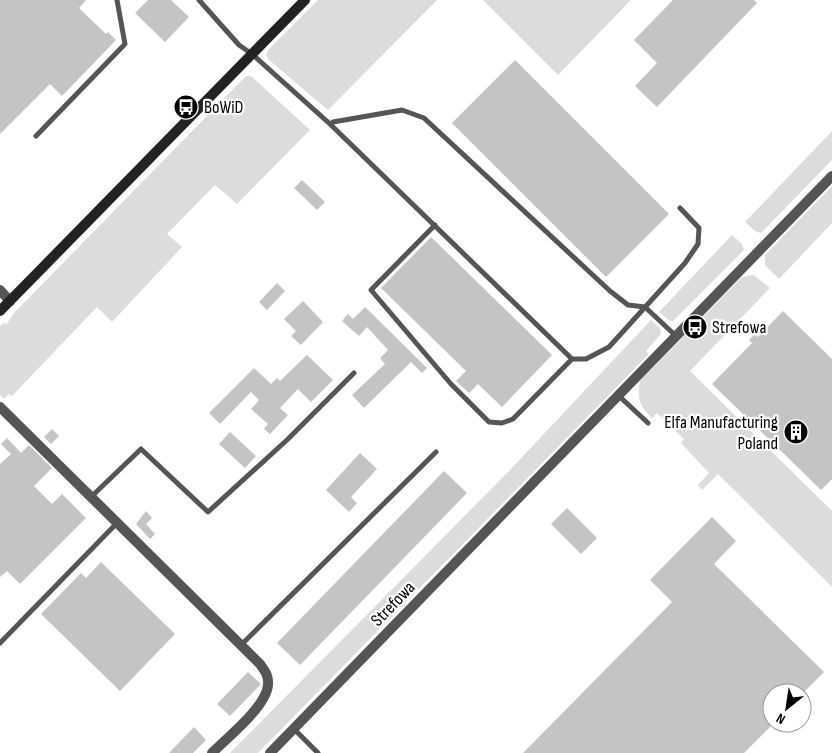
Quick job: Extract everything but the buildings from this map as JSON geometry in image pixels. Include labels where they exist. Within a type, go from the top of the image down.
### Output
[{"type":"main road","points":[[0,311],[305,0]]},
{"type":"street","name":"Strefowa","points":[[270,753],[832,176]]},
{"type":"street","points":[[0,290],[10,301]]},
{"type":"street","points":[[0,407],[92,496],[260,664],[267,674],[267,692],[263,701],[212,753]]},
{"type":"lane","points":[[36,136],[125,44],[117,0]]},
{"type":"lane","points":[[199,0],[239,45],[252,54],[330,124],[572,359]]},
{"type":"lane","points":[[330,124],[402,110],[424,118],[610,291],[628,305],[645,307],[677,336]]},
{"type":"lane","points":[[434,225],[371,290],[452,384],[490,422],[502,423],[514,419],[572,359],[586,358],[609,347],[685,263],[698,244],[699,228],[680,208]]},
{"type":"lane","points":[[92,496],[141,449],[208,512],[288,439],[354,373]]},
{"type":"lane","points":[[619,396],[648,423]]},
{"type":"lane","points":[[241,645],[436,452]]},
{"type":"lane","points":[[0,643],[118,522]]},
{"type":"lane","points":[[294,729],[318,753]]},
{"type":"shaded area","points":[[318,0],[437,0],[328,110],[269,60],[266,55],[269,49]]},
{"type":"shaded area","points":[[483,0],[631,0],[558,75]]},
{"type":"shaded area","points":[[246,76],[251,76],[310,130],[237,204],[215,185],[167,234],[182,247],[112,322],[97,307],[12,396],[9,394],[4,399],[0,395],[0,326],[3,323],[7,324],[13,314]]},
{"type":"shaded area","points":[[832,131],[832,160],[761,233],[755,231],[745,222]]},
{"type":"shaded area","points":[[832,186],[832,223],[779,279],[765,265],[765,255]]},
{"type":"shaded area","points":[[732,235],[742,244],[744,250],[673,321],[670,321],[659,312]]},
{"type":"shaded area","points":[[754,275],[770,288],[690,371],[832,511],[832,587],[718,474],[702,490],[698,485],[709,473],[681,443],[684,439],[657,413],[652,418],[640,401],[640,381],[742,277]]},
{"type":"shaded area","points":[[651,320],[660,328],[661,334],[646,351],[649,354],[258,753],[230,753],[509,471]]},
{"type":"place","name":"BoWiD","points":[[186,107]]},
{"type":"place","name":"Strefowa","points":[[695,327]]},
{"type":"place","name":"Elfa Manufacturing Poland","points":[[796,432]]}]
